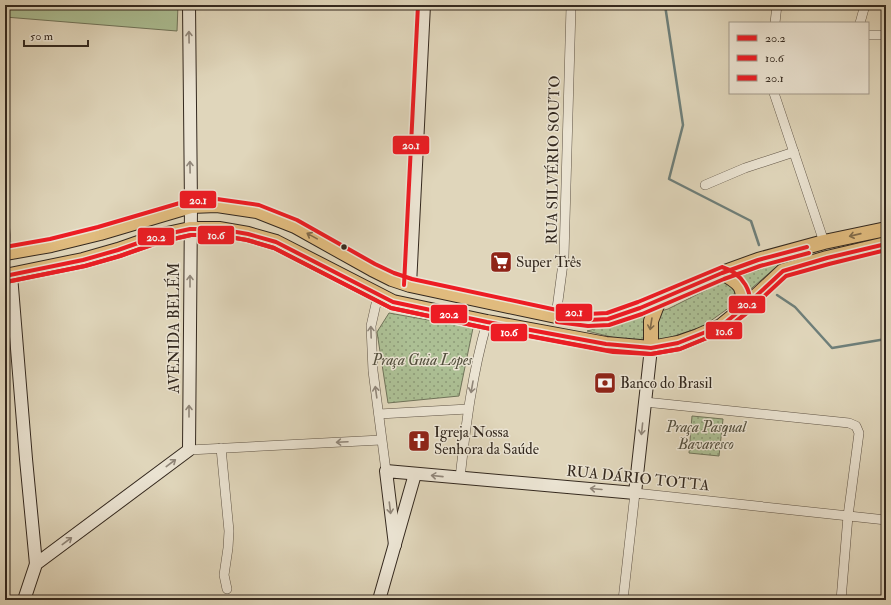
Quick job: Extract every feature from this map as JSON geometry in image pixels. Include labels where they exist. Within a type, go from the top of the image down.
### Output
[{"type":"main road","points":[[6,253],[100,233],[190,206],[217,205],[257,211],[295,226],[392,279],[556,316],[588,320],[608,319],[640,308],[722,273],[758,260],[824,242],[886,229]]},
{"type":"main road","points":[[8,276],[82,260],[118,250],[158,236],[190,229],[219,229],[248,234],[276,242],[393,302],[487,322],[614,346],[651,348],[678,343],[720,326],[742,309],[784,271],[828,258],[886,244]]},
{"type":"main road","points":[[722,273],[735,280],[741,286],[744,296],[742,309]]},
{"type":"main road","points":[[651,348],[651,321],[659,300]]},
{"type":"street","name":"AVENIDA BELÉM","points":[[189,5],[189,450]]},
{"type":"street","points":[[410,284],[424,5]]},
{"type":"street","points":[[775,22],[777,5]]},
{"type":"street","points":[[860,22],[865,5]]},
{"type":"street","name":"RUA SILVÉRIO SOUTO","points":[[556,316],[564,256],[571,6]]},
{"type":"street","points":[[869,34],[886,36]]},
{"type":"street","points":[[774,94],[824,242]]},
{"type":"street","points":[[705,185],[745,168],[794,152]]},
{"type":"street","points":[[5,228],[6,253]]},
{"type":"street","points":[[8,276],[36,564],[24,600]]},
{"type":"street","points":[[378,295],[371,326],[373,371],[395,545]]},
{"type":"street","points":[[460,478],[468,409],[478,354],[487,322]]},
{"type":"street","points":[[623,600],[651,348]]},
{"type":"street","points":[[645,402],[849,423],[856,426],[859,433],[848,516],[841,600]]},
{"type":"street","points":[[379,414],[468,409]]},
{"type":"street","points":[[36,564],[189,450],[381,440]]},
{"type":"street","points":[[221,448],[230,531],[224,575],[226,589]]},
{"type":"street","name":"RUA DÁRIO TOTTA","points":[[386,470],[414,474],[635,493],[886,520]]},
{"type":"street","points":[[379,600],[414,474]]},
{"type":"green space","points":[[5,5],[178,5],[177,31],[5,17]]},
{"type":"green space","points":[[783,261],[730,307],[702,327],[665,339],[628,341],[587,331],[668,309],[718,284]]},
{"type":"green space","name":"Praça Guia Lopes","points":[[389,313],[473,328],[459,396],[388,403],[377,332]]},
{"type":"green space","name":"Praça Pasqual Bavaresco","points":[[692,416],[723,419],[719,456],[689,453]]},
{"type":"waterway","points":[[665,5],[683,125],[669,179],[751,221],[759,245]]},
{"type":"waterway","points":[[777,295],[795,307],[832,348],[886,339]]},
{"type":"transit line","name":"20.1","points":[[404,285],[418,5]]},
{"type":"transit line","name":"20.1","points":[[5,247],[50,239],[98,227],[190,200],[217,199],[259,205],[297,220],[375,264],[394,273],[412,279],[557,310],[588,314],[607,313],[638,302],[722,267],[736,274],[741,279],[750,298],[747,313],[724,331],[680,349],[651,354],[613,352],[391,308],[274,248],[247,240],[218,235],[191,235],[160,242],[85,266],[6,282]]},
{"type":"transit line","name":"20.2","points":[[5,276],[83,260],[158,236],[190,229],[219,229],[248,234],[276,242],[393,302],[487,322],[606,344],[651,348],[678,343],[721,326],[742,309],[783,271],[827,258],[886,244]]},
{"type":"transit line","name":"10.6","points":[[6,282],[85,266],[160,242],[191,235],[218,235],[247,240],[274,248],[391,308],[486,328],[605,350],[651,354],[680,349],[724,331],[786,276],[886,250]]},
{"type":"transit line","name":"20.2","points":[[558,316],[588,320],[608,319],[640,308],[722,273],[758,260],[807,247]]},
{"type":"transit line","name":"10.6","points":[[557,322],[588,326],[609,325],[642,314],[724,279],[760,266],[809,253]]},
{"type":"place","name":"Super Três","points":[[501,262]]},
{"type":"place","name":"Banco do Brasil","points":[[605,383]]},
{"type":"place","name":"Igreja Nossa Senhora da Saúde","points":[[419,441]]}]
